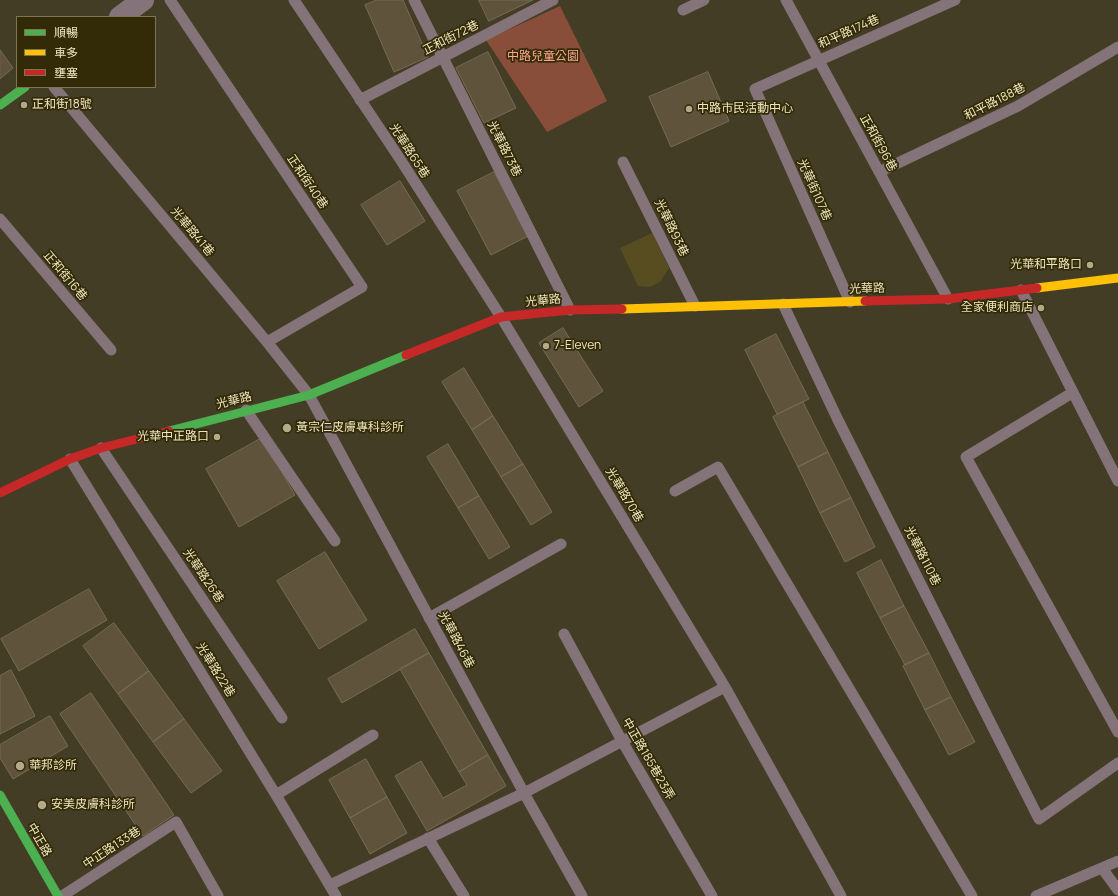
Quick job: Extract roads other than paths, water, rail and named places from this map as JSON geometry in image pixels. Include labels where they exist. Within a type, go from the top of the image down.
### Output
[{"type":"street","points":[[121,16],[143,0]]},
{"type":"street","points":[[0,105],[24,88]]},
{"type":"street","name":"光華路","points":[[0,493],[70,460],[101,448],[309,395],[501,317],[570,310],[948,299],[1118,278]]},
{"type":"street","name":"中正路","points":[[0,795],[58,896]]},
{"type":"lane","name":"正和街40巷","points":[[170,0],[362,287],[267,342]]},
{"type":"lane","name":"光華路65巷","points":[[294,0],[501,317]]},
{"type":"lane","name":"光華路73巷","points":[[414,0],[570,310]]},
{"type":"lane","name":"正和街72巷","points":[[360,100],[553,0]]},
{"type":"lane","points":[[683,10],[704,0]]},
{"type":"lane","name":"正和街96巷","points":[[786,0],[948,299]]},
{"type":"lane","name":"和平路174巷","points":[[755,89],[955,0]]},
{"type":"lane","name":"和平路188巷","points":[[879,172],[1018,106],[1118,47]]},
{"type":"lane","name":"光華路41巷","points":[[55,88],[267,342],[309,395]]},
{"type":"lane","name":"光華街107巷","points":[[755,89],[850,302]]},
{"type":"lane","name":"光華路93巷","points":[[623,162],[694,306]]},
{"type":"lane","name":"正和街16巷","points":[[0,219],[110,350]]},
{"type":"lane","points":[[1021,290],[1118,481]]},
{"type":"lane","name":"光華路110巷","points":[[783,304],[845,434],[1040,819],[1118,763]]},
{"type":"lane","name":"光華路70巷","points":[[501,317],[725,687],[841,896]]},
{"type":"lane","points":[[1072,393],[966,457],[1118,732]]},
{"type":"lane","name":"光華路46巷","points":[[309,395],[524,793],[582,896]]},
{"type":"lane","points":[[246,410],[335,541]]},
{"type":"lane","name":"光華路26巷","points":[[101,448],[282,718]]},
{"type":"lane","name":"光華路22巷","points":[[70,460],[276,795],[336,896]]},
{"type":"lane","points":[[674,491],[718,467],[972,896]]},
{"type":"lane","points":[[429,618],[561,544]]},
{"type":"lane","name":"中正路185巷23弄","points":[[564,634],[622,742],[712,896]]},
{"type":"lane","points":[[330,885],[524,793],[725,687]]},
{"type":"lane","points":[[276,795],[373,735]]},
{"type":"lane","name":"中正路133巷","points":[[62,896],[176,822],[218,896]]},
{"type":"lane","points":[[428,838],[464,896]]},
{"type":"lane","points":[[1036,896],[1118,861]]},
{"type":"lane","points":[[1102,868],[1118,890]]},
{"type":"place","name":"正和街18號","points":[[24,105]]},
{"type":"place","name":"中路市民活動中心","points":[[689,109]]},
{"type":"place","name":"光華和平路口","points":[[1090,265]]},
{"type":"place","name":"全家便利商店","points":[[1041,308]]},
{"type":"place","name":"7-Eleven","points":[[546,346]]},
{"type":"place","name":"黃宗仁皮膚專科診所","points":[[287,428]]},
{"type":"place","name":"光華中正路口","points":[[217,437]]},
{"type":"place","name":"華邦診所","points":[[20,766]]},
{"type":"place","name":"安美皮膚科診所","points":[[42,805]]},
{"type":"park label","name":"中路兒童公園","points":[[543,57]]}]
